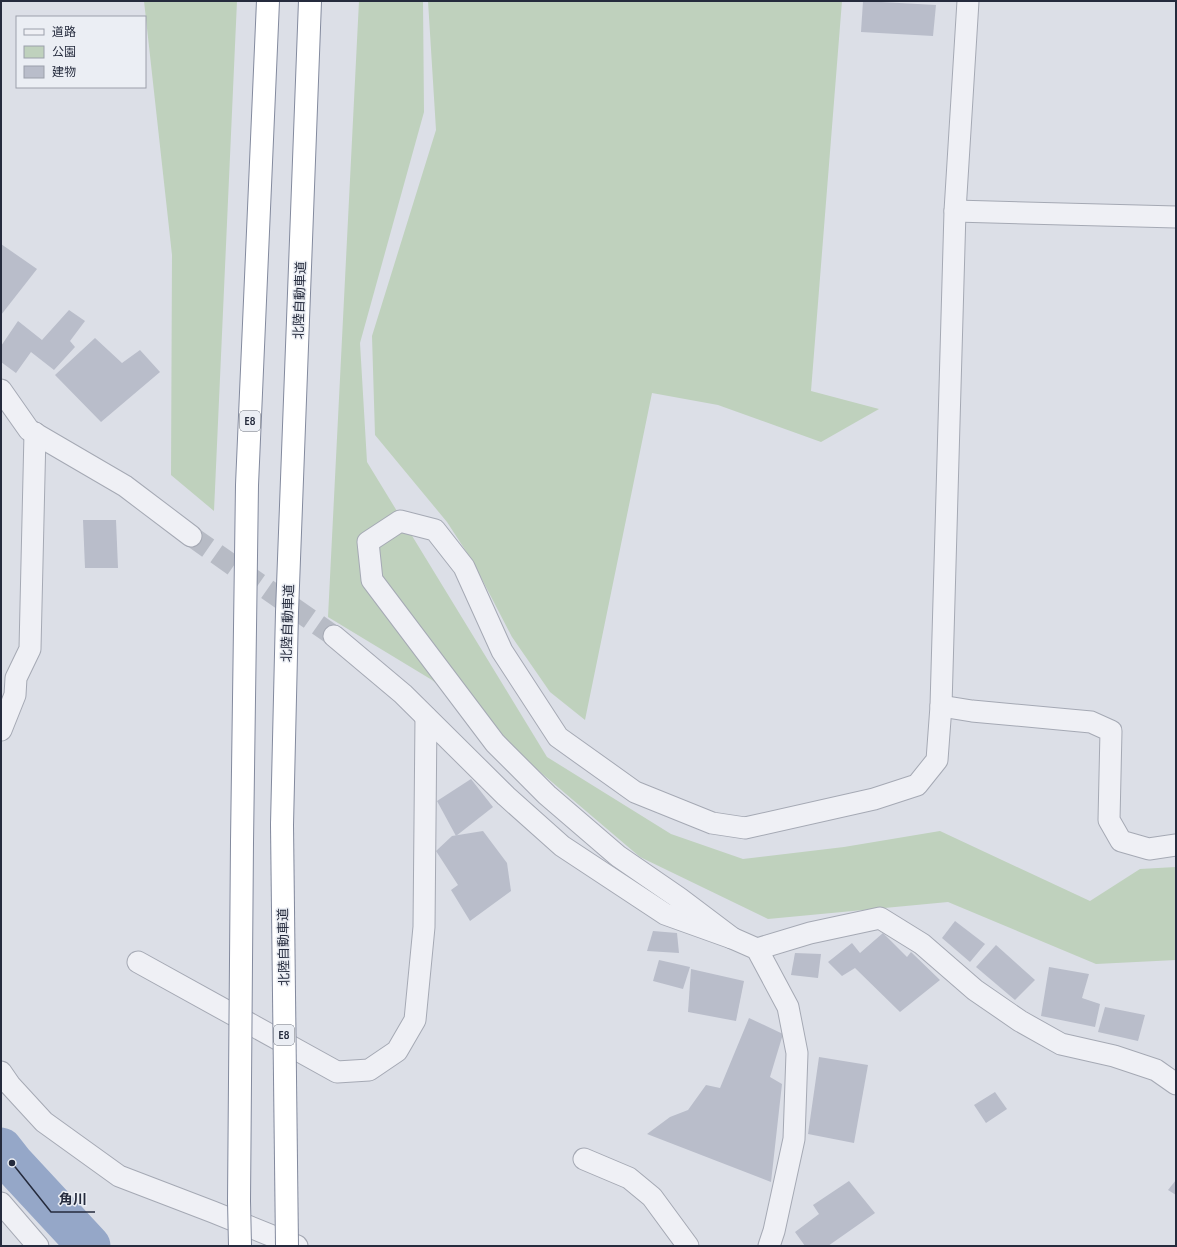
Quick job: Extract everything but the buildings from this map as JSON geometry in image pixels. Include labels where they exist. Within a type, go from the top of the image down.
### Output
[{"type":"highway","name":"E8","points":[[240,1246],[239,1193],[242,842],[247,484],[268,1]]},
{"type":"highway","name":"北陸自動車道","points":[[287,1246],[282,825],[287,612],[310,1]]},
{"type":"street","points":[[732,938],[679,898],[618,856],[547,795],[495,743],[372,580],[368,542],[400,521],[435,530],[464,567],[502,651],[558,737],[635,792],[712,823],[745,828],[874,799],[917,784],[937,760],[941,706],[955,211],[968,1]]},
{"type":"street","points":[[955,211],[1176,217]]},
{"type":"street","points":[[1,390],[29,430],[125,486],[191,536]]},
{"type":"street","points":[[1,730],[15,695],[16,678],[30,649],[35,433]]},
{"type":"street","points":[[334,636],[403,694],[506,796],[562,846],[665,914],[732,938],[757,949],[788,1007],[797,1053],[794,1139],[774,1231],[769,1246]]},
{"type":"street","points":[[941,706],[972,711],[1091,722],[1111,731],[1109,820],[1122,841],[1149,849],[1176,845]]},
{"type":"street","points":[[138,962],[337,1072],[369,1070],[397,1051],[415,1020],[424,927],[426,717]]},
{"type":"street","points":[[757,949],[810,932],[880,918],[922,944],[975,990],[1027,1025],[1061,1044],[1114,1056],[1156,1070],[1176,1084]]},
{"type":"street","points":[[1,1072],[10,1085],[44,1122],[119,1176],[200,1206],[297,1246]]},
{"type":"street","points":[[584,1159],[630,1178],[652,1197],[688,1246]]},
{"type":"street","points":[[1,1203],[38,1246]]},
{"type":"green space","points":[[144,1],[237,1],[214,511],[171,475],[172,255]]},
{"type":"green space","points":[[359,1],[423,1],[424,112],[360,343],[367,462],[547,757],[671,834],[743,859],[844,847],[940,831],[1090,901],[1140,869],[1176,867],[1176,960],[1096,964],[948,902],[768,919],[640,857],[432,680],[328,617]]},
{"type":"green space","points":[[428,1],[842,1],[811,391],[879,409],[821,442],[718,405],[652,393],[585,720],[550,692],[512,637],[473,562],[447,522],[375,435],[372,336],[436,130]]},
{"type":"waterway","points":[[1,1149],[12,1163],[89,1246]]},
{"type":"tunnel","points":[[191,536],[334,636]]},
{"type":"place","name":"角川","points":[[12,1163]]}]
